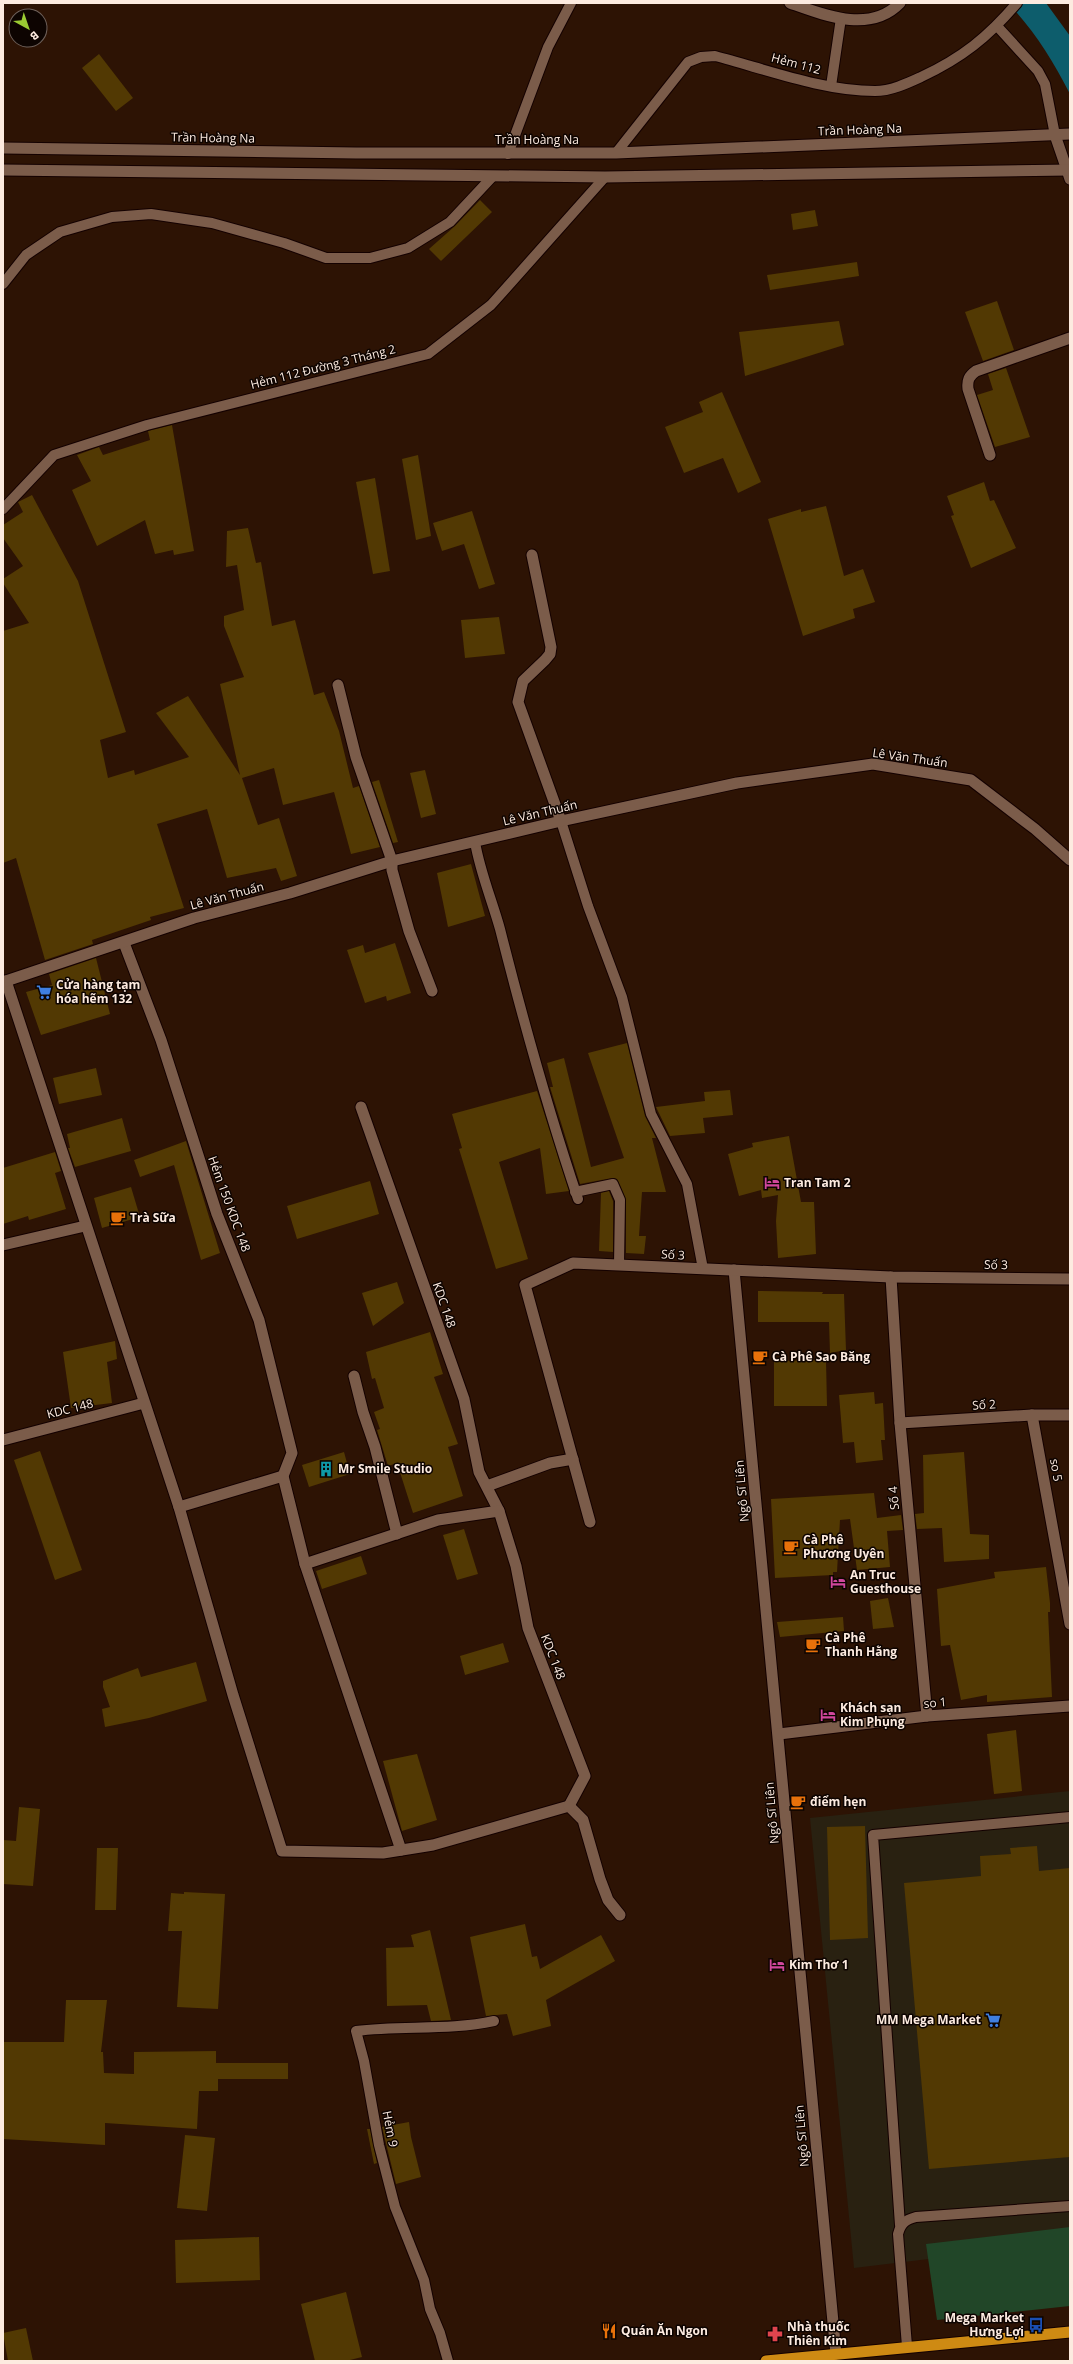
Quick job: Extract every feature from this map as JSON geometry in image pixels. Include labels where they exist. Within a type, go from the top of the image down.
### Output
[{"type":"highway","points":[[766,2361],[836,2358],[906,2346],[1070,2332]]},
{"type":"street","points":[[790,3],[833,18],[873,20],[900,3]]},
{"type":"street","name":"Trần Hoàng Na","points":[[3,148],[508,154],[616,153],[1070,134]]},
{"type":"street","points":[[3,170],[605,177],[1069,173],[1056,135]]},
{"type":"street","points":[[990,455],[968,389],[968,379],[971,374],[1070,338]]},
{"type":"street","points":[[532,555],[551,647],[550,654],[523,681],[518,702],[561,821]]},
{"type":"street","points":[[338,685],[356,757],[392,861],[392,870],[410,931],[432,991]]},
{"type":"street","name":"Lê Văn Thuấn","points":[[4,982],[124,943],[194,918],[290,893],[392,861],[561,821],[737,783],[873,764],[971,780],[1035,829],[1070,860]]},
{"type":"street","name":"Hẻm 150 KDC 148","points":[[124,943],[161,1040],[217,1214],[259,1320],[292,1453],[283,1476]]},
{"type":"street","points":[[4,982],[179,1507],[234,1695],[282,1851],[383,1853],[433,1845],[569,1806],[583,1820],[608,1900],[620,1914]]},
{"type":"street","name":"KDC 148","points":[[362,1107],[464,1399],[479,1472],[499,1511],[516,1566],[528,1628],[585,1776],[569,1806]]},
{"type":"street","points":[[3,1245],[85,1226]]},
{"type":"street","name":"Số 3","points":[[590,1522],[525,1285],[573,1263],[891,1277],[1070,1279]]},
{"type":"street","name":"Ngô Sĩ Liên","points":[[734,1270],[779,1734],[836,2358]]},
{"type":"street","name":"Số 4","points":[[891,1277],[900,1423],[927,1716]]},
{"type":"street","points":[[354,1376],[363,1412],[375,1447],[397,1534]]},
{"type":"street","name":"KDC 148","points":[[3,1440],[144,1403]]},
{"type":"street","name":"Số 2","points":[[900,1423],[1032,1415],[1070,1415]]},
{"type":"street","name":"so 5","points":[[1032,1415],[1070,1624]]},
{"type":"street","points":[[487,1486],[550,1464],[573,1459]]},
{"type":"street","points":[[179,1507],[283,1476],[305,1564],[401,1850]]},
{"type":"street","points":[[305,1564],[438,1520],[499,1511]]},
{"type":"street","name":"so 1","points":[[779,1734],[927,1716],[1070,1706]]},
{"type":"lane","points":[[508,154],[548,47],[571,3]]},
{"type":"lane","name":"Hẻm 112","points":[[616,153],[688,62],[701,57],[715,56],[831,86],[876,91],[906,84],[945,66],[973,48],[997,26],[1017,3]]},
{"type":"lane","points":[[831,86],[841,18]]},
{"type":"lane","points":[[997,26],[1038,71],[1045,84],[1056,135]]},
{"type":"lane","points":[[3,284],[26,255],[60,232],[112,217],[151,214],[212,223],[284,243],[326,258],[370,258],[408,248],[450,222],[493,176]]},
{"type":"lane","name":"Hẻm 112 Đường 3 Tháng 2","points":[[3,509],[54,455],[147,425],[428,354],[490,305],[605,177]]},
{"type":"lane","points":[[561,821],[588,906],[622,997],[651,1114],[687,1184],[703,1269]]},
{"type":"lane","points":[[475,842],[478,862],[493,904],[554,1130],[576,1195],[613,1184],[620,1200],[618,1265]]},
{"type":"lane","points":[[906,2346],[899,2243],[900,2225],[873,1835],[1070,1817]]},
{"type":"lane","name":"Hẻm 9","points":[[448,2361],[440,2333],[430,2309],[424,2280],[395,2207],[379,2145],[364,2061],[356,2031],[387,2027],[445,2026],[494,2021]]},
{"type":"lane","points":[[900,2225],[906,2220],[916,2217],[1070,2206]]},
{"type":"shaded area","points":[[1070,1791],[1070,2242],[854,2268],[810,1818]]},
{"type":"green space","points":[[1070,2227],[1070,2306],[937,2320],[926,2244]]},
{"type":"water","points":[[1008,3],[1046,3],[1070,36],[1070,94],[1057,69],[1042,46],[1027,25]]},
{"type":"building","points":[[99,54],[133,98],[116,111],[82,68]]},
{"type":"building","points":[[480,200],[492,212],[441,261],[429,249],[455,226]]},
{"type":"building","points":[[815,210],[818,226],[793,230],[791,214]]},
{"type":"building","points":[[857,262],[859,276],[770,290],[767,275]]},
{"type":"building","points":[[997,301],[1014,350],[983,361],[965,312]]},
{"type":"building","points":[[839,321],[844,345],[745,376],[739,332]]},
{"type":"building","points":[[1006,368],[1030,437],[995,447],[977,395],[993,390],[988,374]]},
{"type":"building","points":[[722,392],[761,482],[738,493],[723,458],[684,473],[665,427],[703,412],[699,402]]},
{"type":"building","points":[[172,425],[194,551],[174,555],[173,550],[155,554],[145,520],[97,546],[72,490],[91,481],[77,455],[99,447],[103,455],[150,440],[148,431]]},
{"type":"building","points":[[418,455],[431,536],[416,540],[402,459]]},
{"type":"building","points":[[375,478],[390,571],[373,574],[356,482]]},
{"type":"building","points":[[984,482],[990,501],[994,500],[1016,548],[971,568],[951,516],[954,515],[947,496]]},
{"type":"building","points":[[32,495],[78,581],[126,732],[100,740],[108,778],[134,770],[135,775],[189,757],[156,713],[188,696],[240,775],[220,684],[244,677],[224,626],[224,616],[244,610],[237,565],[226,567],[227,531],[248,528],[256,563],[261,562],[272,626],[295,620],[314,695],[324,692],[339,731],[353,788],[359,786],[380,847],[351,854],[334,792],[283,805],[274,768],[242,778],[258,825],[279,818],[297,876],[281,881],[276,868],[227,878],[207,809],[157,824],[184,908],[150,917],[151,920],[92,940],[93,944],[45,960],[16,858],[3,863],[3,631],[29,623],[3,583],[3,579],[23,566],[3,538],[3,525],[23,512],[18,502]]},
{"type":"building","points":[[826,506],[844,576],[863,569],[875,602],[853,609],[855,618],[803,636],[768,519],[801,509],[801,512]]},
{"type":"building","points":[[472,511],[495,584],[479,589],[464,544],[442,551],[433,523]]},
{"type":"building","points":[[499,617],[505,654],[465,658],[461,620]]},
{"type":"building","points":[[425,770],[436,814],[421,818],[410,773]]},
{"type":"building","points":[[379,780],[398,842],[393,843],[372,782]]},
{"type":"building","points":[[471,864],[485,916],[448,927],[437,873]]},
{"type":"building","points":[[395,943],[411,993],[387,1001],[386,996],[365,1003],[347,950],[363,945],[365,953]]},
{"type":"building","points":[[96,958],[110,1014],[41,1035],[26,992],[52,985],[49,974]]},
{"type":"building","points":[[627,1043],[645,1116],[656,1138],[652,1138],[666,1192],[642,1192],[639,1236],[646,1236],[644,1254],[626,1253],[626,1200],[617,1179],[612,1178],[580,1184],[550,1087],[553,1087],[547,1063],[564,1058],[591,1167],[624,1158],[588,1053]]},
{"type":"building","points":[[96,1068],[102,1095],[59,1104],[53,1078]]},
{"type":"building","points":[[730,1090],[733,1115],[703,1118],[705,1133],[670,1136],[656,1107],[705,1101],[704,1092]]},
{"type":"building","points":[[537,1091],[569,1191],[546,1194],[540,1148],[499,1162],[528,1259],[496,1269],[459,1149],[462,1148],[452,1114]]},
{"type":"building","points":[[122,1118],[131,1151],[75,1167],[68,1148],[70,1148],[67,1134]]},
{"type":"building","points":[[789,1136],[801,1202],[814,1202],[816,1254],[778,1258],[776,1221],[778,1195],[762,1198],[761,1190],[739,1196],[728,1154],[753,1147],[752,1143]]},
{"type":"building","points":[[186,1141],[220,1253],[201,1260],[174,1165],[140,1177],[134,1160]]},
{"type":"building","points":[[55,1152],[61,1171],[55,1173],[66,1209],[29,1220],[28,1216],[3,1224],[3,1168]]},
{"type":"building","points":[[370,1181],[379,1214],[297,1239],[287,1206]]},
{"type":"building","points":[[131,1187],[140,1217],[102,1228],[94,1198]]},
{"type":"building","points":[[609,1191],[613,1201],[613,1252],[599,1251],[601,1193]]},
{"type":"building","points":[[397,1282],[404,1303],[373,1326],[362,1293]]},
{"type":"building","points":[[758,1291],[823,1292],[822,1294],[844,1294],[846,1350],[830,1353],[829,1322],[758,1322]]},
{"type":"building","points":[[430,1332],[443,1374],[434,1377],[458,1444],[448,1447],[463,1496],[413,1513],[397,1463],[388,1466],[377,1430],[380,1429],[374,1412],[384,1408],[375,1378],[372,1379],[366,1352]]},
{"type":"building","points":[[115,1341],[117,1359],[107,1362],[112,1403],[71,1408],[63,1352]]},
{"type":"building","points":[[826,1360],[827,1406],[774,1406],[774,1361]]},
{"type":"building","points":[[874,1392],[875,1404],[883,1403],[885,1440],[881,1440],[883,1460],[856,1463],[854,1442],[843,1443],[839,1395]]},
{"type":"building","points":[[40,1451],[82,1570],[55,1580],[14,1460]]},
{"type":"building","name":"Mr Smile Studio","points":[[344,1452],[350,1474],[309,1487],[302,1465]]},
{"type":"building","points":[[964,1452],[970,1534],[989,1535],[989,1559],[944,1562],[942,1528],[917,1529],[915,1514],[924,1513],[923,1455]]},
{"type":"building","points":[[874,1493],[877,1518],[901,1515],[903,1530],[887,1531],[890,1567],[857,1570],[850,1519],[840,1520],[837,1572],[833,1572],[833,1575],[775,1578],[771,1499]]},
{"type":"building","points":[[464,1529],[478,1574],[457,1580],[443,1535]]},
{"type":"building","points":[[361,1556],[367,1574],[322,1589],[316,1571]]},
{"type":"building","points":[[1046,1567],[1050,1603],[1050,1612],[1048,1612],[1052,1697],[987,1702],[987,1695],[961,1700],[950,1645],[941,1646],[937,1589],[995,1578],[994,1572]]},
{"type":"building","points":[[888,1598],[894,1627],[873,1629],[870,1601]]},
{"type":"building","points":[[843,1617],[844,1631],[780,1637],[777,1622]]},
{"type":"building","points":[[503,1643],[509,1662],[465,1675],[460,1656]]},
{"type":"building","points":[[196,1662],[207,1701],[149,1718],[105,1727],[102,1709],[110,1707],[103,1687],[103,1681],[138,1668],[141,1677]]},
{"type":"building","points":[[1016,1730],[1022,1791],[994,1794],[987,1734]]},
{"type":"building","points":[[417,1754],[437,1820],[402,1831],[383,1761]]},
{"type":"building","points":[[19,1807],[40,1809],[33,1886],[3,1884],[3,1840],[16,1841]]},
{"type":"building","points":[[865,1826],[868,1938],[830,1940],[827,1827]]},
{"type":"building","name":"MM Mega Market","points":[[1037,1846],[1039,1871],[1070,1868],[1070,2157],[929,2169],[904,1883],[981,1876],[980,1856],[1011,1854],[1010,1848]]},
{"type":"building","points":[[97,1848],[118,1848],[116,1910],[95,1910]]},
{"type":"building","points":[[184,1892],[225,1894],[218,2009],[177,2007],[182,1931],[168,1931],[171,1893],[184,1894]]},
{"type":"building","points":[[525,1924],[532,1957],[537,1956],[540,1969],[601,1935],[615,1961],[546,2000],[551,2026],[513,2036],[507,2014],[486,2016],[470,1937]]},
{"type":"building","points":[[430,1930],[451,2020],[431,2021],[427,2005],[387,2006],[386,1948],[414,1947],[411,1935]]},
{"type":"building","points":[[66,2000],[107,2000],[101,2052],[103,2052],[104,2073],[134,2074],[134,2052],[216,2051],[216,2063],[288,2063],[288,2079],[218,2079],[218,2091],[199,2091],[197,2129],[105,2123],[105,2145],[3,2139],[4,2042],[64,2042]]},
{"type":"building","points":[[409,2122],[411,2137],[421,2177],[396,2184],[382,2127]]},
{"type":"building","points":[[367,2129],[370,2129],[377,2163],[374,2164]]},
{"type":"building","points":[[185,2135],[215,2138],[207,2211],[177,2208]]},
{"type":"building","points":[[259,2237],[260,2280],[176,2283],[175,2240]]},
{"type":"building","points":[[346,2292],[362,2357],[346,2361],[315,2361],[301,2304]]},
{"type":"building","points":[[26,2328],[33,2361],[8,2361],[3,2333]]},
{"type":"place","name":"Cửa hàng tạm hóa hẽm 132","points":[[44,992]]},
{"type":"place","name":"Tran Tam 2","points":[[772,1183]]},
{"type":"place","name":"Trà Sữa","points":[[118,1218]]},
{"type":"place","name":"Cà Phê Sao Băng","points":[[760,1357]]},
{"type":"place","name":"Mr Smile Studio","points":[[326,1469]]},
{"type":"place","name":"Cà Phê Phương Uyên","points":[[791,1547]]},
{"type":"place","name":"An Truc Guesthouse","points":[[838,1582]]},
{"type":"place","name":"Cà Phê Thanh Hằng","points":[[813,1645]]},
{"type":"place","name":"Khách sạn Kim Phụng","points":[[828,1715]]},
{"type":"place","name":"điểm hẹn","points":[[798,1802]]},
{"type":"place","name":"Kim Thơ 1","points":[[777,1965]]},
{"type":"place","name":"MM Mega Market","points":[[993,2020]]},
{"type":"place","name":"Mega Market Hưng Lợi","points":[[1036,2325]]},
{"type":"place","name":"Quán Ăn Ngon","points":[[609,2331]]},
{"type":"place","name":"Nhà thuốc Thiên Kim","points":[[775,2334]]}]
